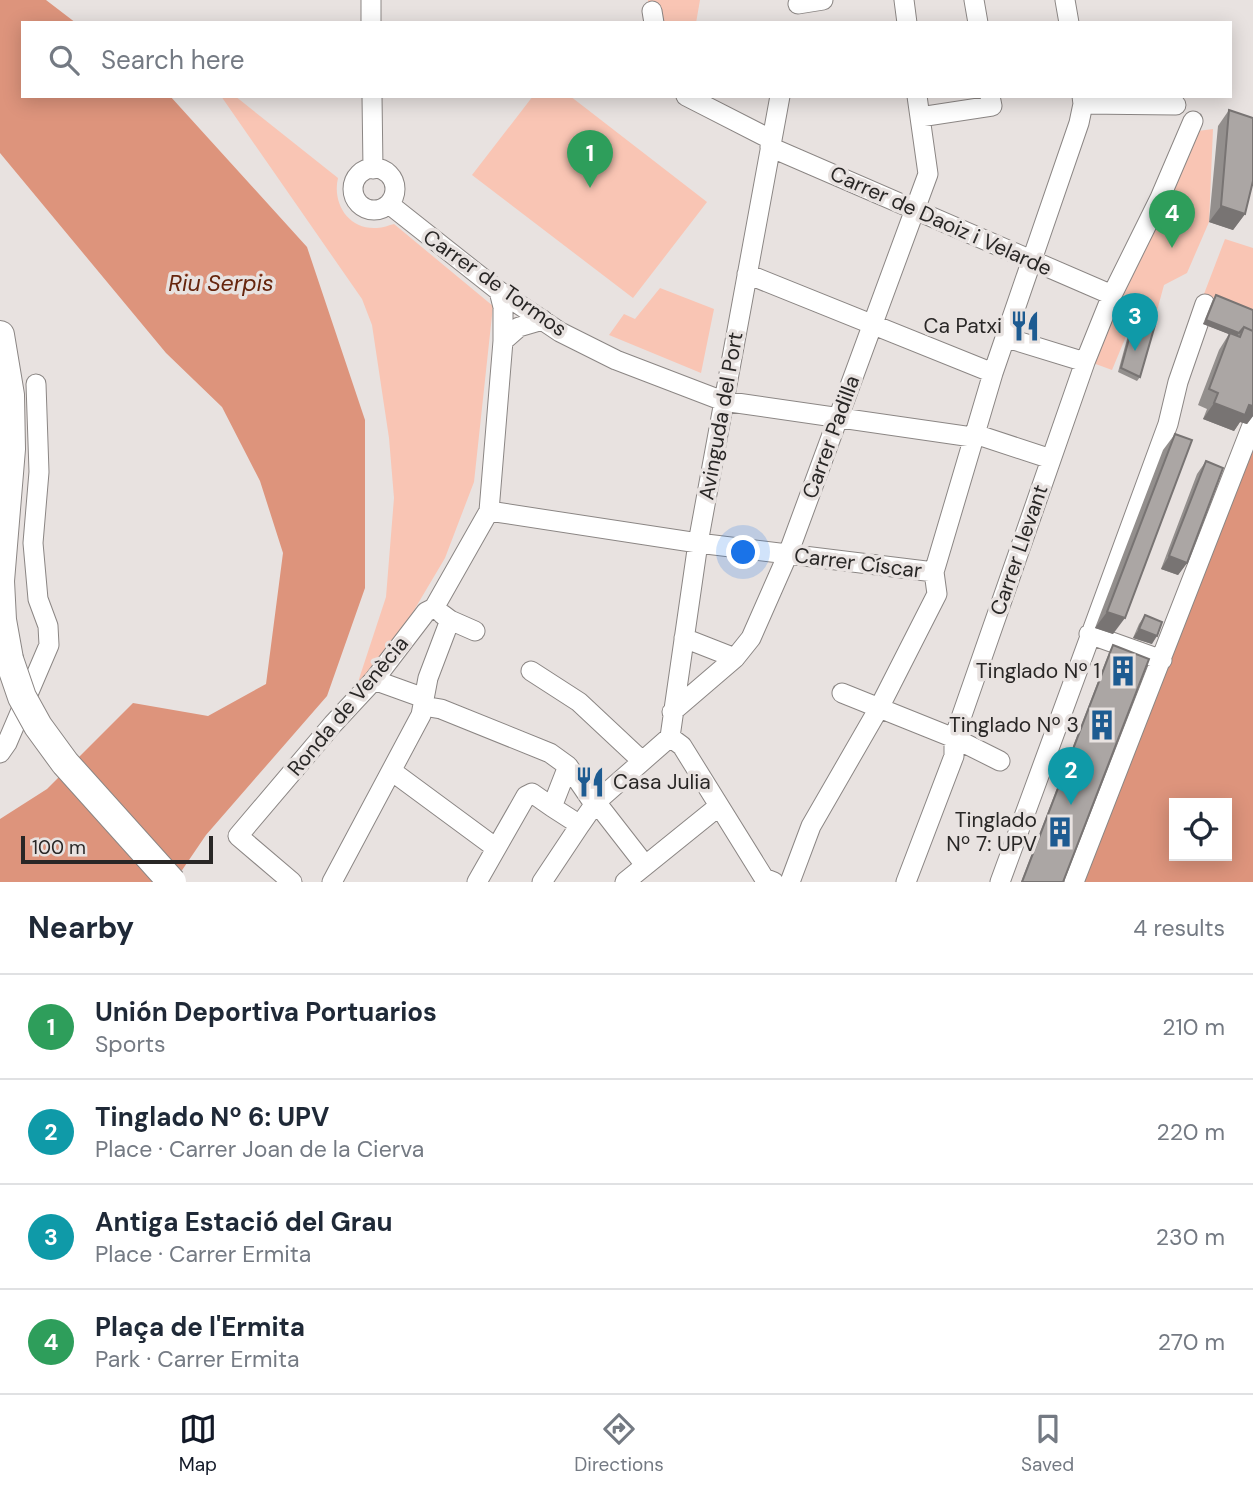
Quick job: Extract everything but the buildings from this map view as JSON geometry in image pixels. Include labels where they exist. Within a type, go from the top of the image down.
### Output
[{"type":"highway","points":[[0,335],[10,395],[11,449],[0,581],[2,620],[9,659],[22,697],[38,726],[65,763],[172,882]]},
{"type":"street","points":[[371,0],[371,21]]},
{"type":"street","points":[[797,9],[823,0]]},
{"type":"street","points":[[904,0],[907,21]]},
{"type":"street","points":[[974,0],[978,21]]},
{"type":"street","points":[[1065,0],[1069,21]]},
{"type":"street","points":[[372,98],[373,169]]},
{"type":"street","name":"Carrer de Daoiz i Velarde","points":[[689,98],[771,144],[1112,295]]},
{"type":"street","name":"Avinguda del Port","points":[[670,737],[698,543],[780,98]]},
{"type":"street","name":"Carrer Padilla","points":[[672,712],[734,658],[751,638],[789,554],[928,174],[917,98]]},
{"type":"street","points":[[790,882],[811,825],[879,708],[937,594],[934,572],[972,437],[1079,123],[1082,100],[1176,105]]},
{"type":"street","points":[[920,117],[991,101]]},
{"type":"street","name":"Carrer Llevant","points":[[906,881],[954,756],[954,738],[1085,362],[1112,295],[1160,198],[1193,121]]},
{"type":"street","points":[[373,169],[383,171],[393,181],[395,191],[389,204],[377,210],[370,210],[358,204],[353,191],[356,178],[373,169]]},
{"type":"street","name":"Carrer de Tormos","points":[[389,204],[499,290],[561,332],[616,360],[723,401],[972,437],[978,435],[1051,459]]},
{"type":"street","points":[[747,274],[993,373]]},
{"type":"street","points":[[489,511],[503,341],[503,307],[499,290]]},
{"type":"street","points":[[1000,882],[1167,424],[1178,382],[1205,304]]},
{"type":"street","points":[[503,341],[519,327],[543,320]]},
{"type":"street","points":[[1007,338],[1085,362]]},
{"type":"street","points":[[0,753],[8,743],[49,645],[48,626],[38,599],[33,542],[39,472],[36,384]]},
{"type":"street","points":[[1074,882],[1253,423]]},
{"type":"street","name":"Carrer Císcar","points":[[489,511],[698,543],[934,572]]},
{"type":"street","name":"Ronda de Venècia","points":[[292,882],[237,836],[374,680],[426,612],[434,608],[489,511]]},
{"type":"street","points":[[434,608],[450,620],[475,631]]},
{"type":"street","points":[[332,882],[421,715],[428,678],[450,620]]},
{"type":"street","points":[[1089,634],[1161,660]]},
{"type":"street","points":[[684,638],[734,658]]},
{"type":"street","points":[[531,671],[579,702],[642,761]]},
{"type":"street","points":[[374,680],[551,753],[568,766],[595,803],[637,876],[719,806]]},
{"type":"street","points":[[842,692],[954,738],[1000,761]]},
{"type":"street","points":[[542,882],[595,803],[670,737],[682,746],[764,878],[774,882]]},
{"type":"street","points":[[552,807],[568,766]]},
{"type":"street","points":[[393,772],[496,848]]},
{"type":"street","points":[[477,882],[526,796],[531,793],[580,825]]},
{"type":"shaded area","points":[[648,0],[700,0],[696,21],[647,21]]},
{"type":"shaded area","points":[[222,98],[238,98],[338,178],[337,197],[350,220],[367,227],[379,228],[394,224],[493,306],[474,482],[445,558],[394,644],[362,686],[358,682],[386,597],[394,498],[389,438],[372,325],[362,299]]},
{"type":"shaded area","points":[[531,98],[573,98],[707,202],[633,298],[472,175]]},
{"type":"shaded area","points":[[1213,129],[1209,222],[1187,273],[1164,285],[1152,329],[1132,322],[1112,370],[1093,363],[1198,131]]},
{"type":"shaded area","points":[[1225,239],[1253,248],[1253,312],[1204,294]]},
{"type":"shaded area","points":[[660,288],[714,309],[701,373],[609,335],[624,314],[635,319]]},
{"type":"water","name":"Riu Serpis","points":[[0,0],[46,0],[73,21],[21,21],[21,98],[172,98],[307,247],[365,420],[365,588],[327,696],[206,835],[174,882],[0,882],[0,819],[47,789],[133,703],[208,716],[266,684],[283,553],[260,481],[222,407],[166,353],[0,153]]},
{"type":"water","points":[[1253,437],[1253,882],[1084,882]]},
{"type":"place","name":"Unión Deportiva Portuarios","points":[[590,188]]},
{"type":"place","name":"Plaça de l'Ermita","points":[[1172,248]]},
{"type":"place","name":"Ca Patxi","points":[[1025,326]]},
{"type":"place","name":"Antiga Estació del Grau","points":[[1135,351]]},
{"type":"place","name":"Tinglado Nº 1","points":[[1123,671]]},
{"type":"place","name":"Tinglado Nº 3","points":[[1102,725]]},
{"type":"place","name":"Casa Julia","points":[[590,782]]},
{"type":"place","name":"Tinglado Nº 6: UPV","points":[[1071,805]]},
{"type":"place","name":"Tinglado Nº 7: UPV","points":[[1060,832]]}]
